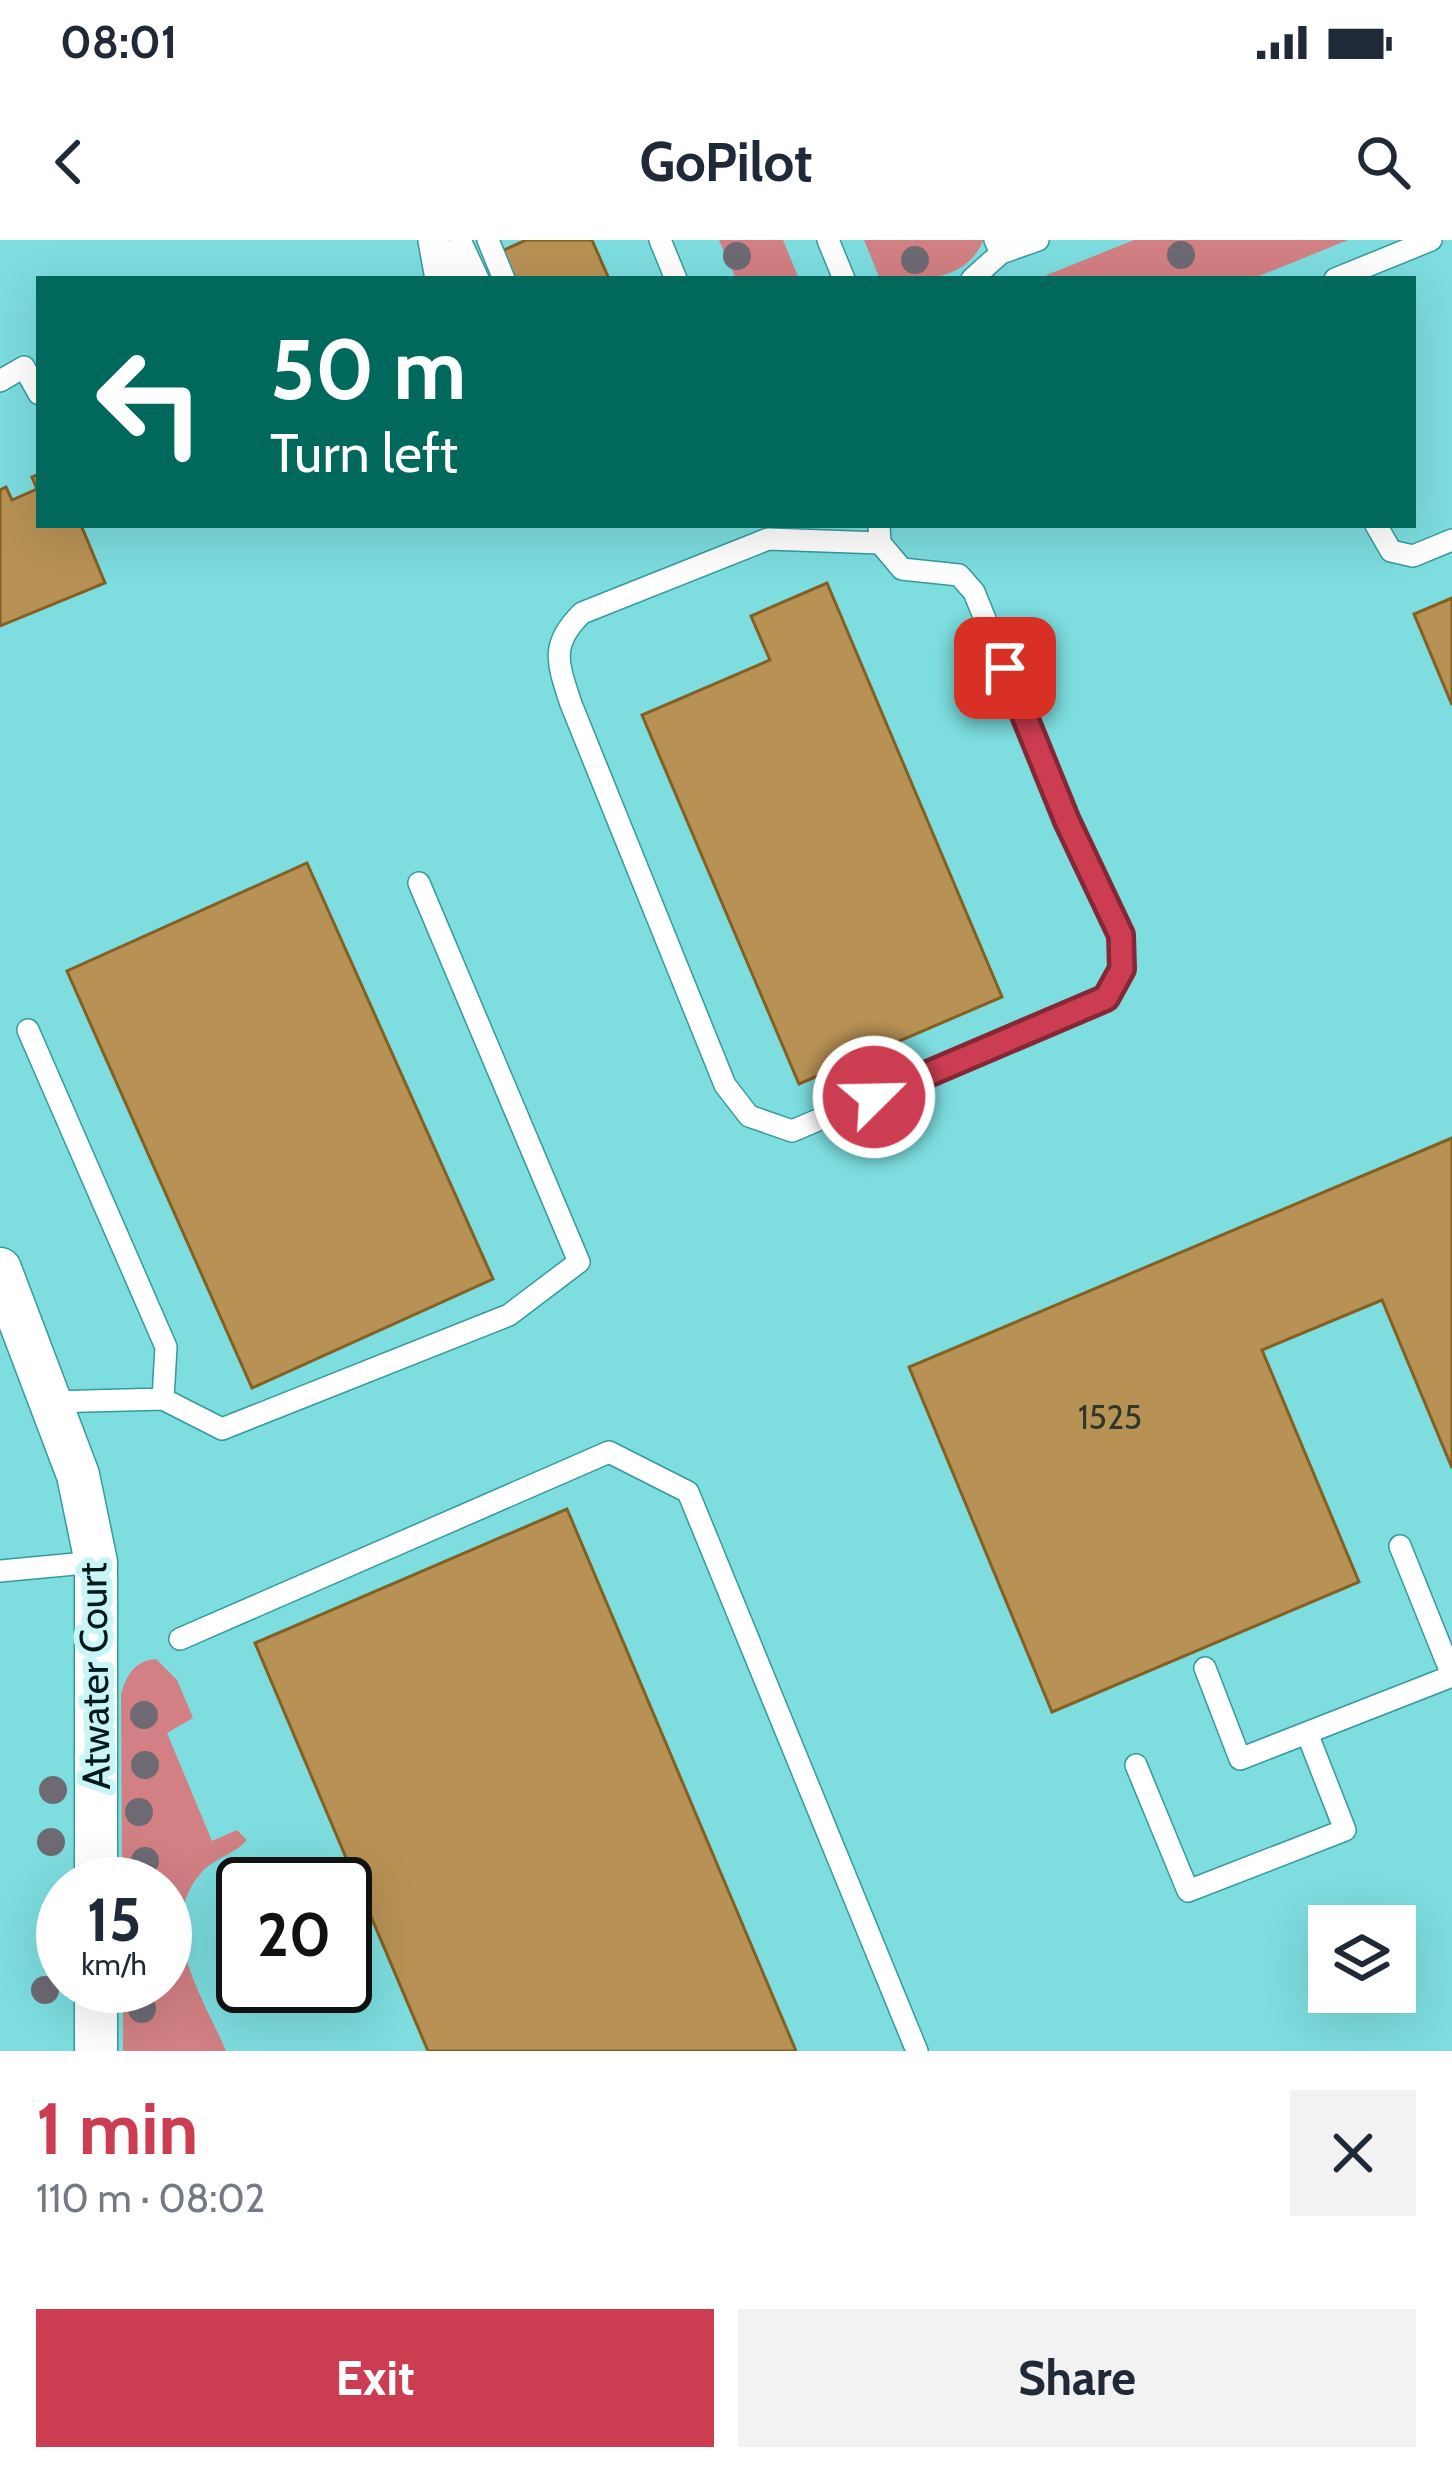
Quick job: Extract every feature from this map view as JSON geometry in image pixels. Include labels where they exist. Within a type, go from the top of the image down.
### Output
[{"type":"street","name":"Atwater Court","points":[[0,1269],[78,1474],[96,1562],[96,1857]]},
{"type":"street","points":[[96,2013],[96,2051]]},
{"type":"lane","points":[[433,240],[436,276]]},
{"type":"lane","points":[[433,240],[444,276]]},
{"type":"lane","points":[[433,240],[455,276]]},
{"type":"lane","points":[[460,240],[477,276]]},
{"type":"lane","points":[[488,240],[503,276]]},
{"type":"lane","points":[[660,240],[675,276]]},
{"type":"lane","points":[[828,240],[843,276]]},
{"type":"lane","points":[[974,276],[998,247],[1038,240]]},
{"type":"lane","points":[[1342,276],[1431,240]]},
{"type":"lane","points":[[0,381],[24,368],[36,389]]},
{"type":"lane","points":[[1378,528],[1390,550],[1413,556],[1452,540]]},
{"type":"lane","points":[[880,534],[902,569],[959,575],[974,592],[1067,821],[1121,935],[1122,969],[1106,998],[792,1131],[749,1117],[725,1085],[572,704],[558,665],[562,633],[582,613],[768,538],[880,534]]},
{"type":"lane","points":[[50,1402],[163,1399],[222,1429],[509,1315],[579,1262],[419,883]]},
{"type":"lane","points":[[28,1030],[166,1347],[163,1399]]},
{"type":"lane","points":[[181,1639],[609,1452],[688,1492],[917,2051]]},
{"type":"lane","points":[[1205,1668],[1240,1760],[1452,1675],[1400,1546]]},
{"type":"lane","points":[[0,1571],[96,1562]]},
{"type":"lane","points":[[1136,1765],[1188,1891],[1345,1830],[1307,1733]]},
{"type":"shaded area","points":[[719,240],[783,240],[798,276],[735,276]]},
{"type":"shaded area","points":[[864,240],[983,241],[975,255],[952,272],[879,276]]},
{"type":"shaded area","points":[[1134,240],[1348,240],[1259,276],[1044,276]]},
{"type":"shaded area","points":[[156,1659],[177,1680],[193,1718],[167,1733],[212,1841],[237,1830],[247,1840],[216,1857],[192,1888],[192,1857],[122,1857],[121,1694],[132,1670]]},
{"type":"shaded area","points":[[192,1975],[226,2051],[123,2051],[123,2013],[192,2013]]},
{"type":"building","points":[[526,240],[592,240],[608,276],[514,276],[502,251]]},
{"type":"building","points":[[6,487],[12,500],[36,489],[36,528],[82,528],[105,583],[0,626],[0,490]]},
{"type":"building","points":[[827,583],[1002,997],[799,1084],[642,715],[770,660],[751,616]]},
{"type":"building","points":[[1452,598],[1452,705],[1414,614]]},
{"type":"building","points":[[307,863],[493,1279],[252,1388],[67,971]]},
{"type":"building","points":[[1452,1138],[1452,1468],[1382,1300],[1262,1350],[1359,1582],[1052,1712],[909,1367]]},
{"type":"building","points":[[567,1509],[796,2051],[428,2051],[372,1919],[372,1857],[346,1857],[255,1643]]},
{"type":"route","points":[[874,1097],[1106,998],[1122,969],[1121,935],[1067,821],[1005,668]]}]
